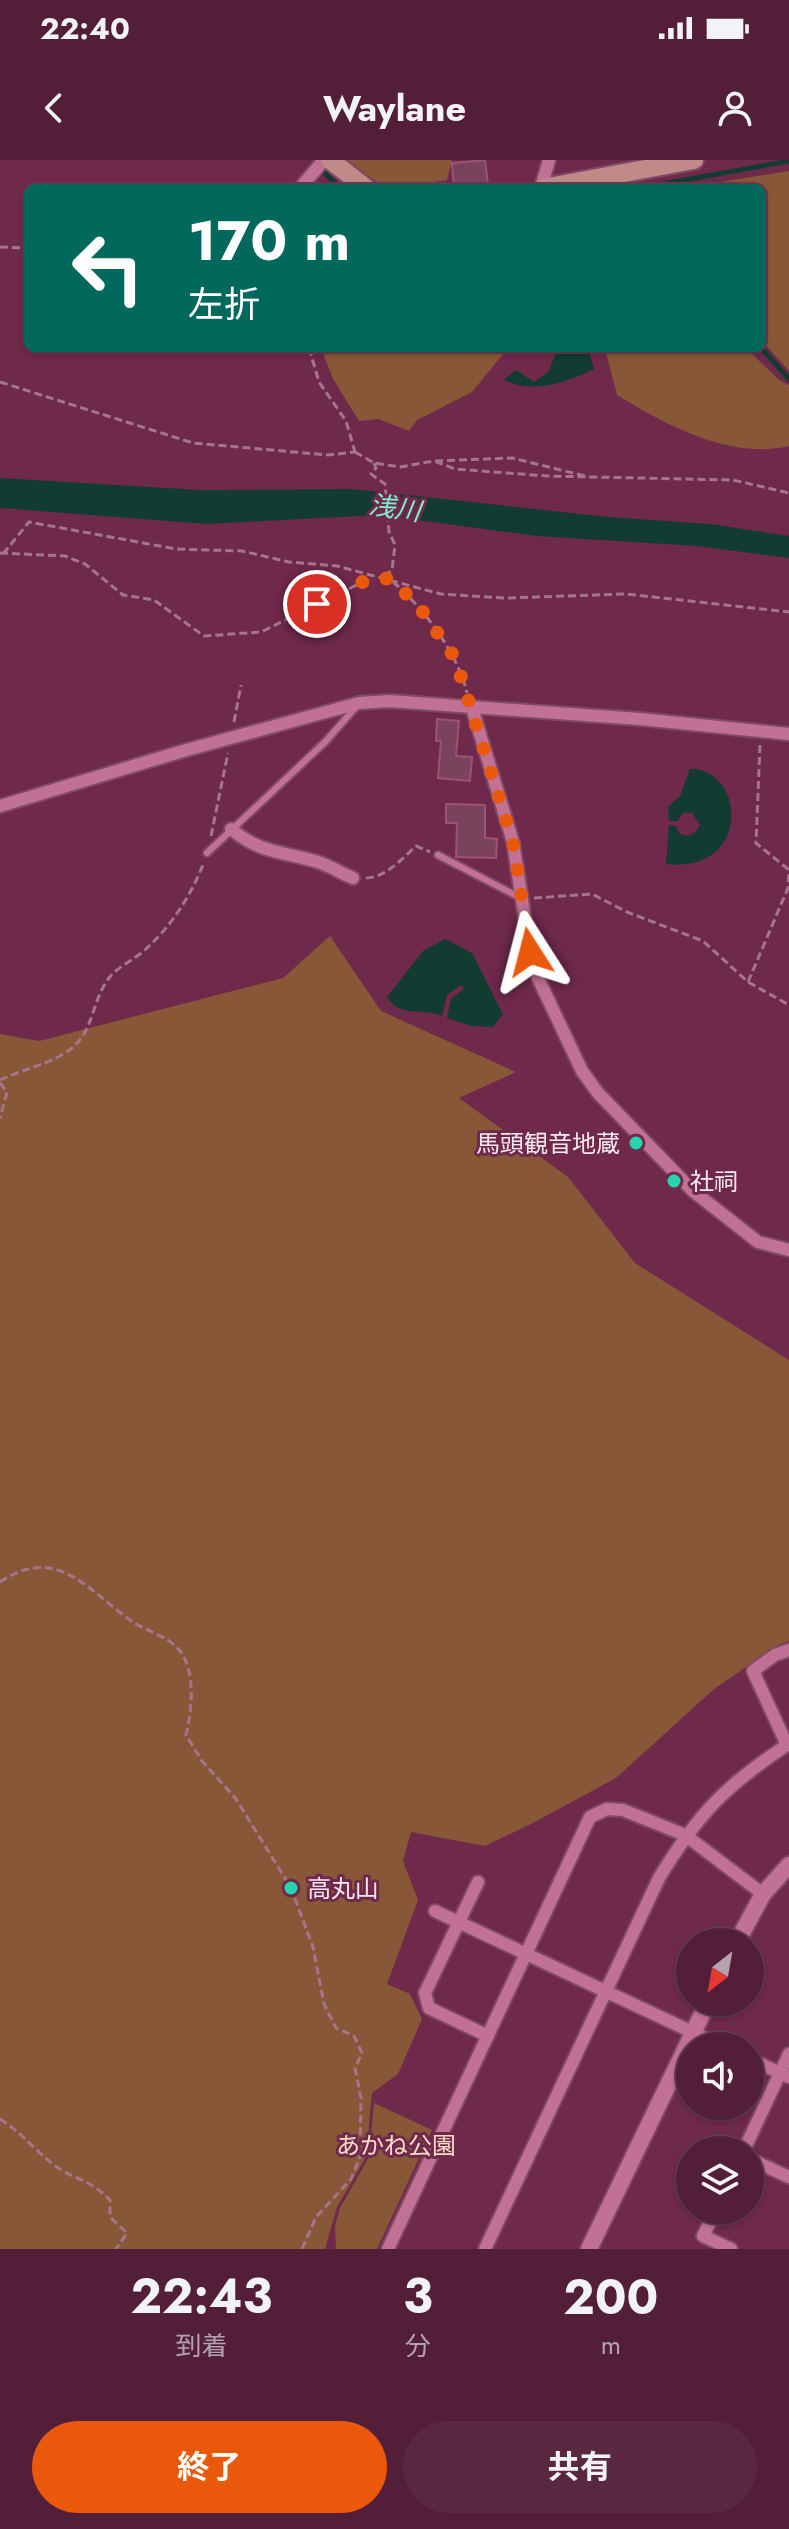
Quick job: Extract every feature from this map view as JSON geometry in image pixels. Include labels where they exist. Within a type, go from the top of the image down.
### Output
[{"type":"main road","points":[[330,160],[361,184]]},
{"type":"main road","points":[[564,184],[694,160]]},
{"type":"street","points":[[303,184],[324,160]]},
{"type":"street","points":[[543,184],[549,160]]},
{"type":"street","points":[[0,806],[231,737],[359,703],[389,701],[640,719],[789,734]]},
{"type":"street","points":[[472,708],[506,813],[523,899],[526,935],[538,978],[582,1071],[598,1093],[703,1199],[758,1242],[789,1250]]},
{"type":"street","points":[[231,829],[249,844],[318,862],[353,878]]},
{"type":"street","points":[[485,2249],[659,1878],[685,1835],[719,1795],[788,1744],[753,1671],[789,1650]]},
{"type":"street","points":[[388,2249],[590,1817],[607,1809],[623,1810],[685,1835],[763,1894]]},
{"type":"street","points":[[745,1928],[763,1894],[789,1865]]},
{"type":"street","points":[[478,1882],[425,1993],[429,2008],[488,2036]]},
{"type":"street","points":[[435,1911],[690,2032]]},
{"type":"street","points":[[752,2136],[785,2075],[789,2054]]},
{"type":"street","points":[[764,2065],[785,2075]]},
{"type":"street","points":[[589,2249],[676,2071]]},
{"type":"street","points":[[764,2165],[789,2177]]},
{"type":"street","points":[[709,2224],[703,2236],[731,2249]]},
{"type":"lane","points":[[207,853],[325,742],[359,703]]},
{"type":"lane","points":[[438,855],[523,899]]},
{"type":"path","points":[[0,247],[24,248]]},
{"type":"path","points":[[310,352],[319,382],[346,421],[355,452]]},
{"type":"path","points":[[0,382],[162,436],[193,443],[328,455],[355,452],[374,463],[400,467],[434,461],[512,458],[593,478]]},
{"type":"path","points":[[434,461],[455,469],[593,478],[733,480],[789,493]]},
{"type":"path","points":[[374,463],[376,468],[371,474],[382,479],[395,551],[392,570],[383,577]]},
{"type":"path","points":[[2,553],[29,522],[176,549],[242,551],[289,562],[337,566],[441,594],[506,598],[626,594],[789,612]]},
{"type":"path","points":[[2,553],[65,556],[85,564],[123,595],[154,600],[204,636],[261,632],[373,577]]},
{"type":"path","points":[[390,579],[418,605],[455,658],[472,708]]},
{"type":"path","points":[[0,1118],[7,1092],[0,1081],[49,1061],[71,1049],[87,1034],[93,1010],[109,978],[147,948],[175,916],[196,884],[207,853],[241,685]]},
{"type":"path","points":[[748,982],[788,888],[789,870],[756,843],[760,731]]},
{"type":"path","points":[[353,878],[372,878],[416,846],[438,855]]},
{"type":"path","points":[[523,899],[592,894],[627,912],[703,941],[748,982],[789,1005]]},
{"type":"path","points":[[0,1582],[18,1569],[40,1565],[63,1571],[137,1625],[162,1636],[180,1651],[191,1692],[191,1718],[186,1735],[202,1761],[236,1799],[291,1888],[313,1947],[324,2004],[336,2028],[354,2036],[362,2053],[355,2068],[361,2098],[360,2157],[351,2179],[316,2217],[302,2249]]},
{"type":"path","points":[[0,2119],[19,2131],[61,2170],[91,2182],[110,2200],[110,2217],[127,2233],[116,2249]]},
{"type":"green space","points":[[344,160],[452,160],[447,180],[434,184],[380,184]]},
{"type":"green space","points":[[789,171],[789,371],[766,345],[766,184],[707,184]]},
{"type":"green space","points":[[323,352],[505,352],[472,392],[417,420],[409,431],[379,419],[359,421],[333,379]]},
{"type":"green space","points":[[606,352],[750,352],[779,380],[789,385],[789,446],[767,449],[722,444],[677,428],[617,395]]},
{"type":"green space","points":[[330,936],[381,1011],[516,1072],[459,1098],[568,1177],[635,1263],[789,1360],[789,1641],[714,1689],[616,1778],[531,1824],[485,1846],[411,1832],[403,1861],[418,1900],[387,1984],[410,1994],[422,2019],[398,2074],[372,2093],[366,2157],[337,2207],[325,2249],[0,2249],[0,1034],[39,1041],[283,978]]},
{"type":"green space","name":"あかね公園","points":[[374,2103],[432,2130],[377,2249],[336,2249],[335,2226],[340,2208],[369,2157]]},
{"type":"water","points":[[557,352],[589,352],[594,369],[549,385],[527,386],[504,380],[516,370],[534,382],[548,372]]},
{"type":"water","name":"浅川","points":[[0,478],[200,490],[352,489],[608,517],[710,524],[789,536],[789,558],[697,546],[537,536],[380,515],[207,524],[0,508]]},
{"type":"water","points":[[690,769],[709,773],[722,785],[730,801],[731,820],[726,838],[714,853],[694,863],[666,864],[669,825],[676,826],[679,833],[686,836],[694,833],[700,825],[692,813],[683,813],[677,821],[669,821],[668,807],[680,796]]},
{"type":"water","points":[[445,939],[472,953],[503,1014],[493,1027],[471,1026],[447,1018],[451,999],[464,989],[461,985],[447,995],[442,1016],[399,1008],[387,997],[423,951]]},
{"type":"building","points":[[485,160],[488,184],[454,184],[452,163]]},
{"type":"building","points":[[437,719],[459,721],[456,756],[472,757],[470,781],[438,778],[441,741],[436,741]]},
{"type":"building","points":[[446,804],[485,805],[485,838],[497,839],[496,858],[456,857],[457,823],[446,823]]},
{"type":"waterway","points":[[663,184],[789,161]]},
{"type":"waterway","points":[[324,172],[336,184]]},
{"type":"waterway","points":[[765,352],[789,379]]},
{"type":"place","name":"馬頭観音地蔵","points":[[636,1143]]},
{"type":"place","name":"社祠","points":[[674,1181]]},
{"type":"place","name":"高丸山","points":[[291,1888]]},
{"type":"route","points":[[317,604],[373,577],[390,579],[418,605],[436,635],[455,658],[506,813],[530,952]]}]
